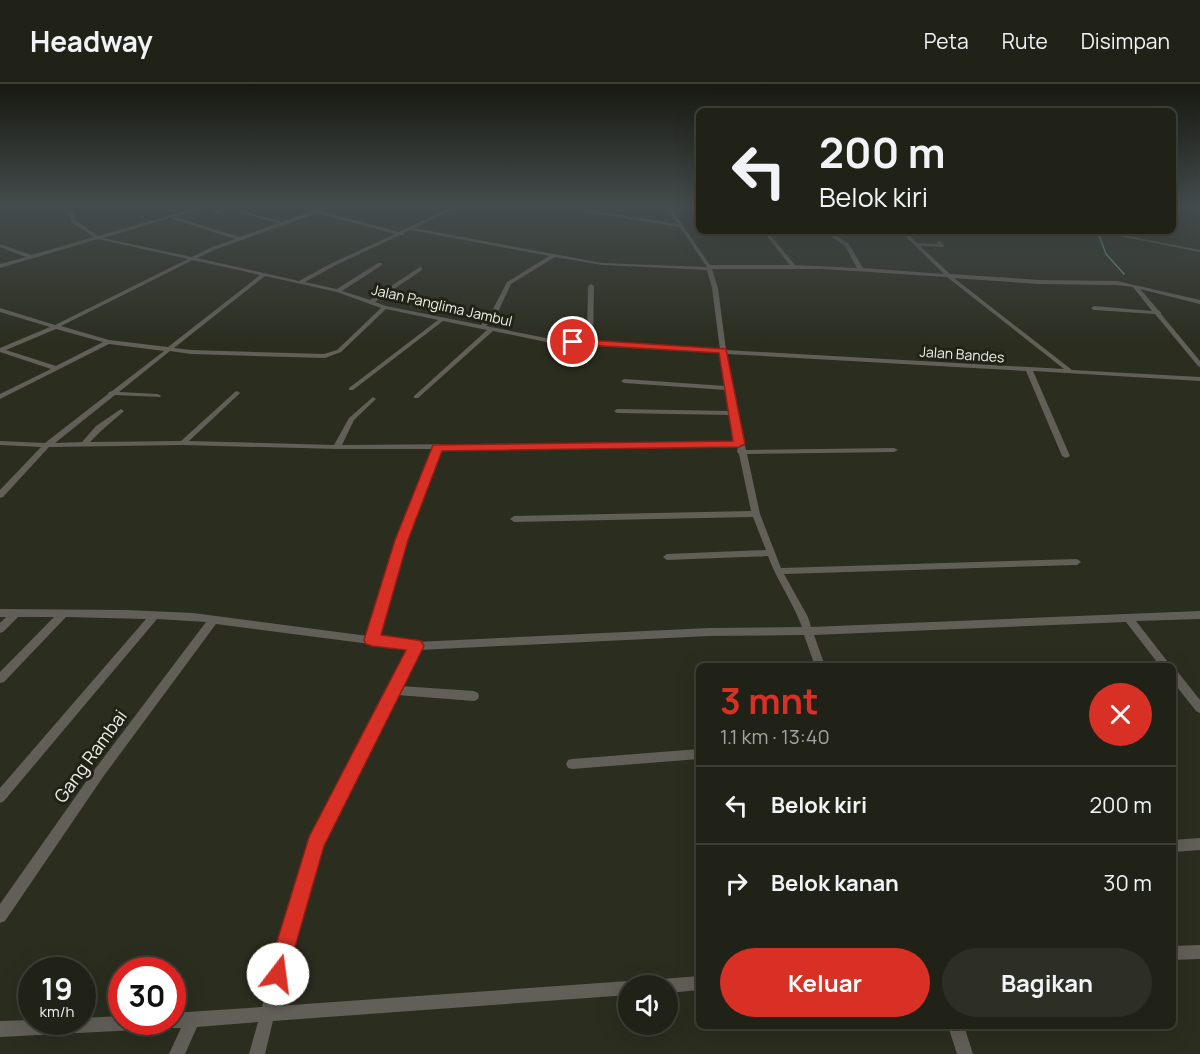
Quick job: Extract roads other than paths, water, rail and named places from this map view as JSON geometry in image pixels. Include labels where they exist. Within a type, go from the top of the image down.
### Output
[{"type":"street","points":[[19,252],[31,257]]},
{"type":"street","points":[[0,266],[48,252]]},
{"type":"street","name":"Jalan Panglima Jambul","points":[[158,252],[338,291],[385,307],[556,342],[590,342],[723,351]]},
{"type":"street","points":[[55,368],[0,350],[55,327],[208,252]]},
{"type":"street","points":[[299,283],[357,252]]},
{"type":"street","points":[[539,252],[602,264],[709,268],[794,267],[1135,286],[1200,302]]},
{"type":"street","points":[[698,252],[709,268],[715,288],[728,388],[756,514],[778,571],[806,625],[819,663]]},
{"type":"street","points":[[782,252],[794,267]]},
{"type":"street","points":[[851,252],[861,270]]},
{"type":"street","points":[[923,252],[949,276],[1070,372]]},
{"type":"street","points":[[482,327],[495,312],[509,283],[554,255]]},
{"type":"street","points":[[934,263],[949,264]]},
{"type":"street","points":[[338,291],[380,264]]},
{"type":"street","points":[[371,302],[420,269]]},
{"type":"street","points":[[0,495],[47,445],[264,275]]},
{"type":"street","points":[[590,342],[591,286]]},
{"type":"street","points":[[1135,286],[1200,364]]},
{"type":"street","points":[[0,310],[108,342],[166,350],[227,354],[333,355],[385,307]]},
{"type":"street","points":[[1094,308],[1159,312]]},
{"type":"street","points":[[351,389],[442,319]]},
{"type":"street","points":[[416,398],[491,329]]},
{"type":"street","points":[[0,397],[108,342]]},
{"type":"street","name":"Jalan Bandes","points":[[723,351],[1200,379]]},
{"type":"street","points":[[1029,370],[1066,456]]},
{"type":"street","points":[[624,381],[728,388]]},
{"type":"street","points":[[111,393],[158,396]]},
{"type":"street","points":[[183,443],[237,393]]},
{"type":"street","points":[[337,447],[348,423],[373,399]]},
{"type":"street","points":[[84,445],[99,428],[121,411]]},
{"type":"street","points":[[617,411],[733,413]]},
{"type":"street","points":[[0,443],[894,450]]},
{"type":"street","points":[[372,640],[401,540],[437,447]]},
{"type":"street","points":[[514,519],[756,514]]},
{"type":"street","points":[[667,557],[772,553]]},
{"type":"street","points":[[778,571],[1077,562]]},
{"type":"street","points":[[0,613],[155,615],[213,620],[416,646],[806,625],[1129,619],[1200,615]]},
{"type":"street","points":[[0,629],[16,613]]},
{"type":"street","points":[[0,679],[64,613]]},
{"type":"street","points":[[0,797],[155,615]]},
{"type":"street","points":[[1129,619],[1164,663]]},
{"type":"street","name":"Gang Rambai","points":[[0,916],[99,773],[213,620]]},
{"type":"street","points":[[256,1054],[299,894],[316,844],[416,646]]},
{"type":"street","points":[[1176,678],[1200,708]]},
{"type":"street","points":[[394,690],[474,696]]},
{"type":"street","points":[[572,764],[696,754]]},
{"type":"street","points":[[1176,846],[1200,844]]},
{"type":"street","points":[[1176,953],[1200,952]]},
{"type":"street","points":[[678,985],[696,983]]},
{"type":"street","points":[[186,1020],[618,989]]},
{"type":"street","points":[[177,1054],[192,1020]]},
{"type":"street","points":[[0,1029],[108,1024]]},
{"type":"street","points":[[957,1029],[965,1054]]},
{"type":"waterway","points":[[1105,252],[1124,274]]}]
